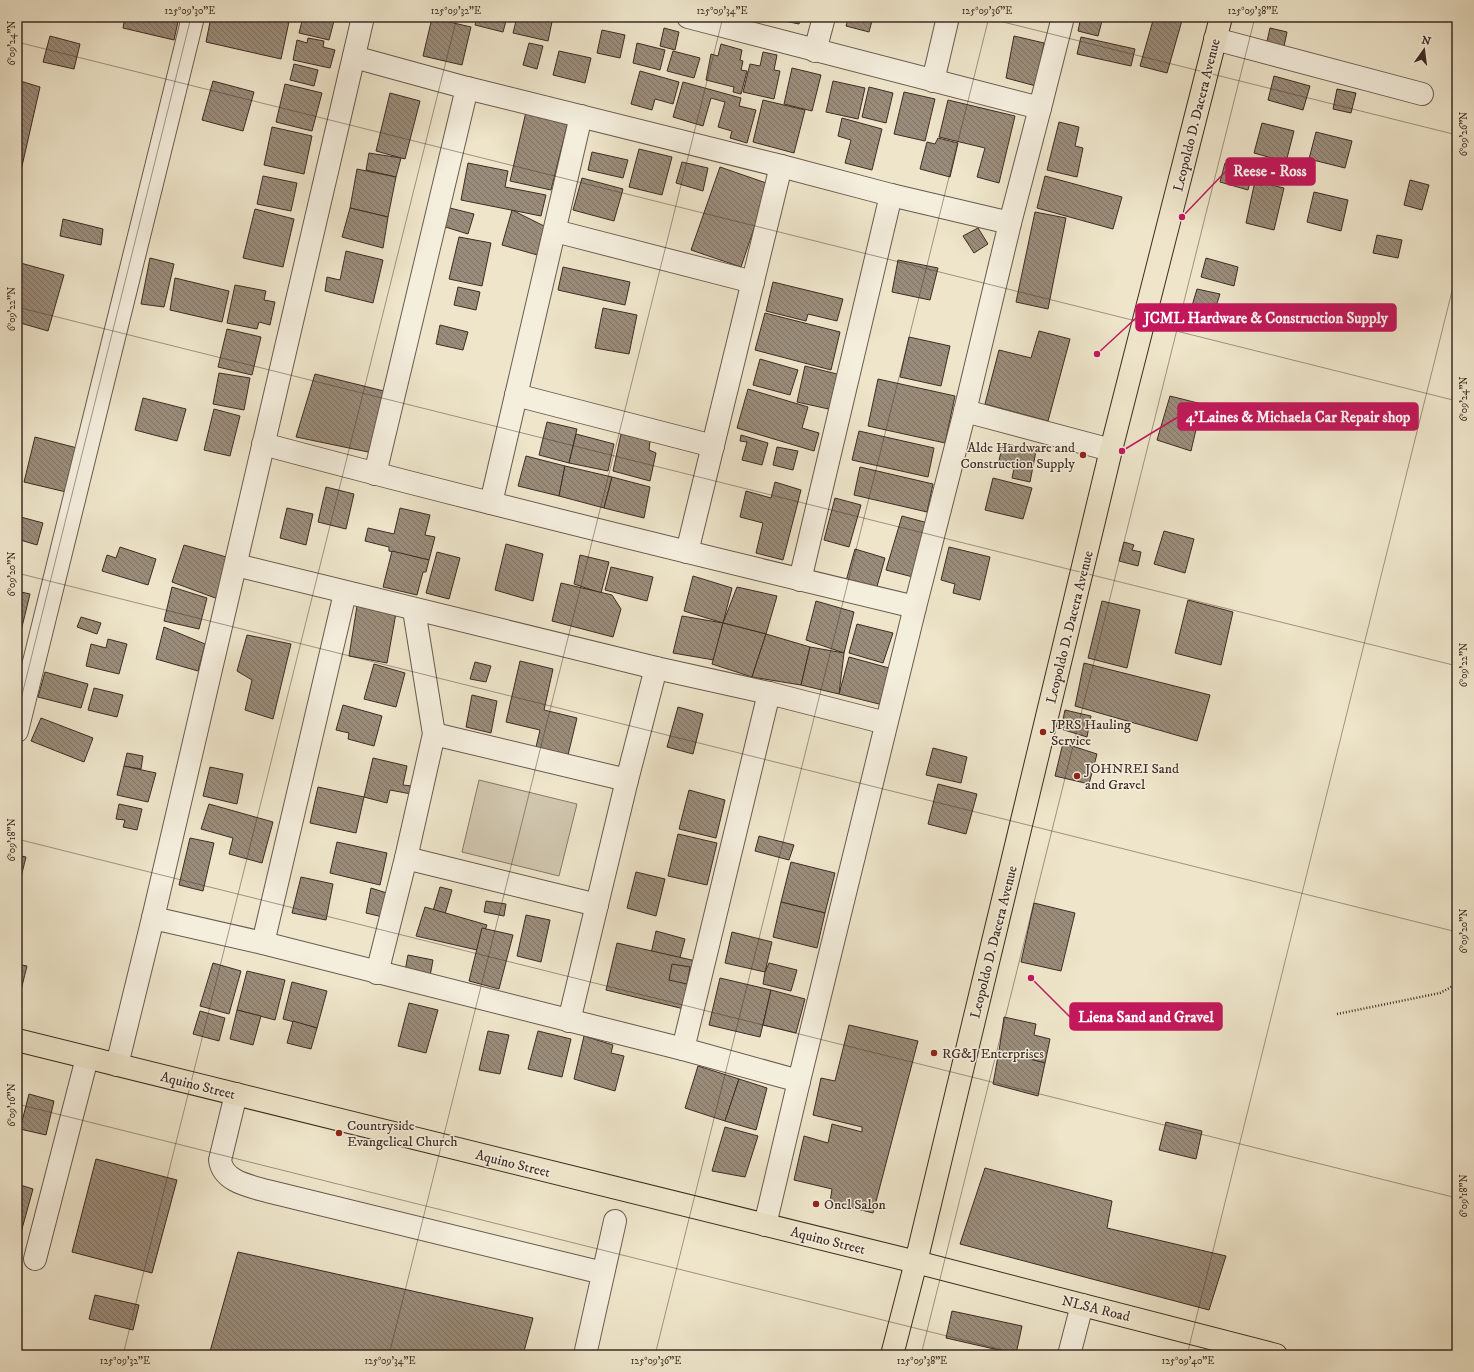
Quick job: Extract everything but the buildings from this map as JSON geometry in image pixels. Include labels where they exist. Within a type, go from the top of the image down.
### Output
[{"type":"main road","name":"Leopoldo D. Dacera Avenue","points":[[892,1355],[916,1262],[1112,450],[1221,17]]},
{"type":"main road","name":"Aquino Street","points":[[17,1040],[916,1262]]},
{"type":"main road","name":"NLSA Road","points":[[916,1262],[1082,1305],[1239,1350],[1276,1355]]},
{"type":"street","points":[[17,731],[193,17]]},
{"type":"street","points":[[117,1065],[236,565],[363,17]]},
{"type":"street","points":[[688,17],[1040,108]]},
{"type":"street","points":[[815,51],[824,17]]},
{"type":"street","points":[[933,81],[948,17]]},
{"type":"street","points":[[766,1225],[799,1081],[886,723],[965,411],[1010,223],[1063,17]]},
{"type":"street","points":[[1215,39],[1422,94]]},
{"type":"street","points":[[354,57],[467,88],[781,166],[891,195],[1010,223]]},
{"type":"street","points":[[375,474],[467,88]]},
{"type":"street","points":[[491,502],[581,116]]},
{"type":"street","points":[[687,552],[781,166]]},
{"type":"street","points":[[800,580],[891,195]]},
{"type":"street","points":[[554,230],[753,282]]},
{"type":"street","points":[[516,395],[713,446]]},
{"type":"street","points":[[965,411],[1112,450]]},
{"type":"street","points":[[264,444],[375,474],[800,580],[915,607]]},
{"type":"street","points":[[236,565],[414,610],[656,668],[768,693],[886,723]]},
{"type":"street","points":[[262,943],[345,593]]},
{"type":"street","points":[[377,973],[406,858],[434,734],[414,610]]},
{"type":"street","points":[[569,1021],[627,780],[656,668]]},
{"type":"street","points":[[683,1049],[768,693]]},
{"type":"street","points":[[434,734],[627,780]]},
{"type":"street","points":[[406,858],[597,905]]},
{"type":"street","points":[[153,918],[262,943],[683,1049],[799,1081]]},
{"type":"street","points":[[35,1259],[86,1058]]},
{"type":"street","points":[[236,1094],[220,1160],[221,1168],[234,1180],[267,1191],[603,1273]]},
{"type":"street","points":[[585,1355],[615,1221]]},
{"type":"street","points":[[1069,1355],[1082,1305]]},
{"type":"path","points":[[1337,1014],[1440,993],[1457,984]]},
{"type":"shaded area","points":[[479,780],[577,804],[559,876],[462,852]]},
{"type":"place","name":"Reese - Ross","points":[[1182,217]]},
{"type":"place","name":"JCML Hardware & Construction Supply","points":[[1097,354]]},
{"type":"place","name":"4'Laines & Michaela Car Repair shop","points":[[1122,451]]},
{"type":"place","name":"Alde Hardware and Construction Supply","points":[[1083,455]]},
{"type":"place","name":"JPRS Hauling Service","points":[[1043,732]]},
{"type":"place","name":"JOHNREI Sand and Gravel","points":[[1077,776]]},
{"type":"place","name":"Liena Sand and Gravel","points":[[1031,978]]},
{"type":"place","name":"RG&J Enterprises","points":[[934,1053]]},
{"type":"place","name":"Countryside Evangelical Church","points":[[339,1133]]},
{"type":"place","name":"Onel Salon","points":[[816,1204]]}]
